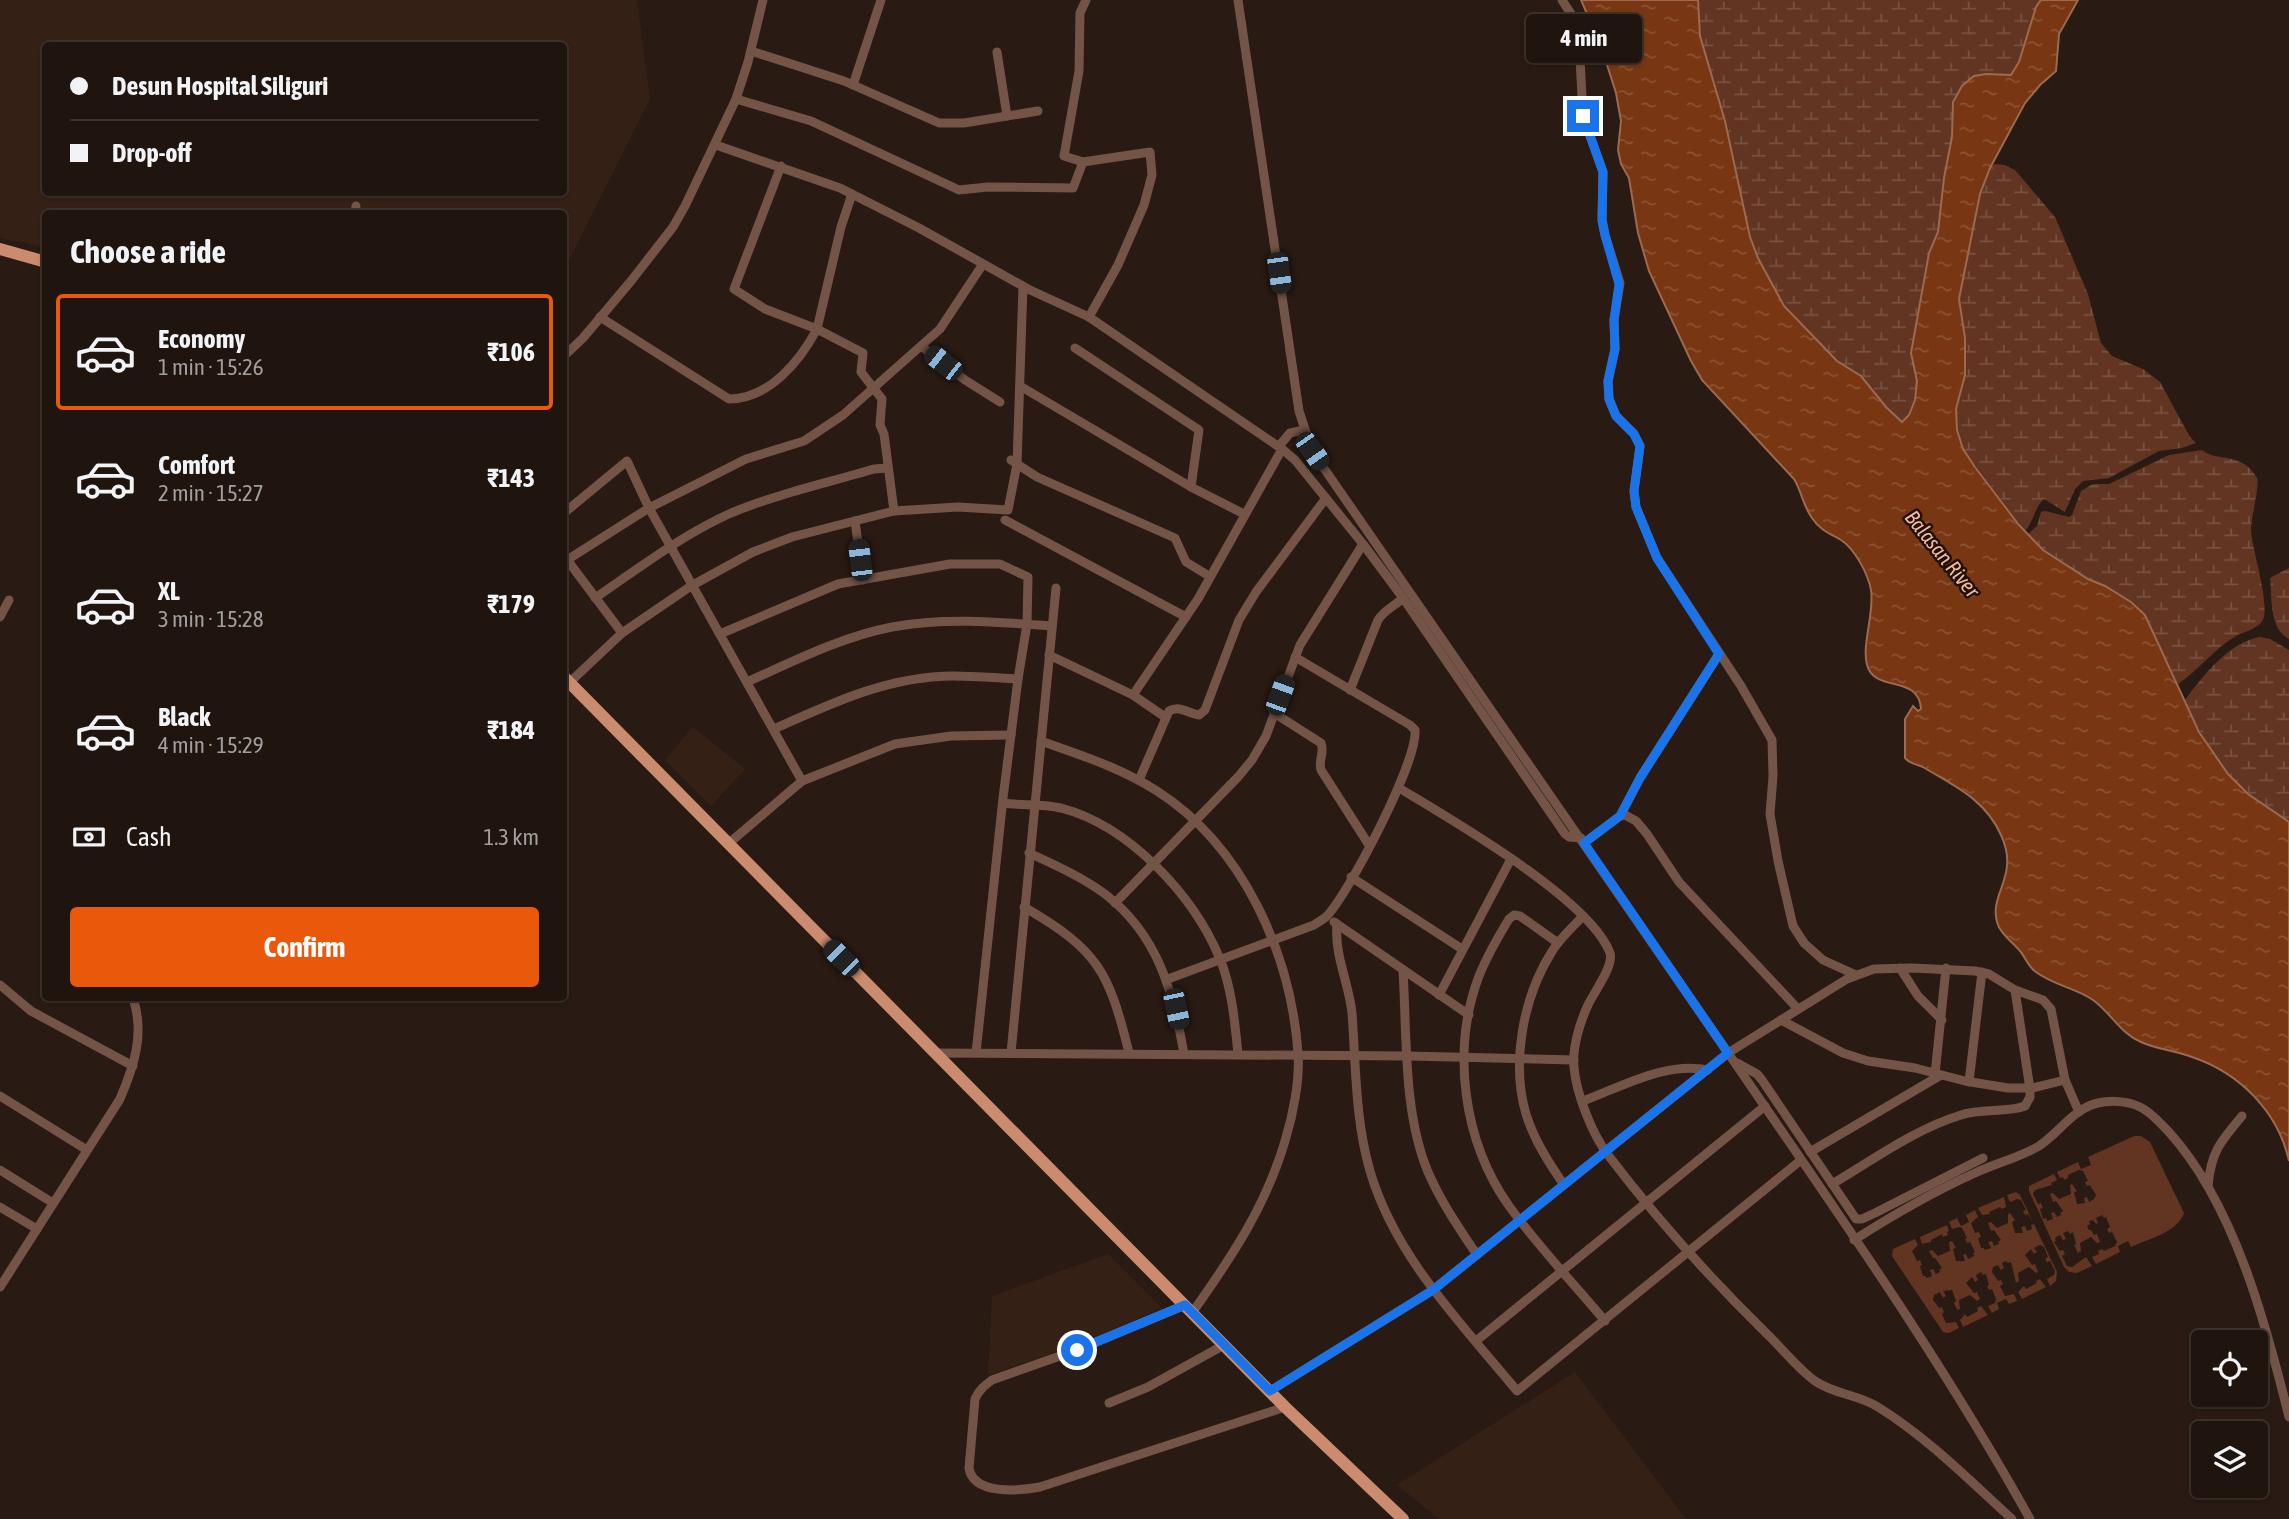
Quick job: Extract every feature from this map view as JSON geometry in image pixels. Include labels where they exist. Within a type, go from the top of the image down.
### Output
[{"type":"main road","points":[[0,249],[42,260]]},
{"type":"main road","points":[[567,681],[1188,1309],[1403,1519]]},
{"type":"street","points":[[567,353],[600,317],[673,227],[716,145],[736,99],[763,0]]},
{"type":"street","points":[[853,85],[881,0]]},
{"type":"street","points":[[1086,0],[1080,13],[1079,71],[1064,156],[1083,162],[1150,152],[1152,175],[1143,205],[1118,265],[1088,317]]},
{"type":"street","points":[[1238,0],[1299,411],[1312,451],[1765,1106],[1957,1393],[2029,1519]]},
{"type":"street","points":[[1562,0],[1573,17],[1579,39],[1583,116],[1603,172],[1602,220],[1619,284],[1614,320],[1615,349],[1608,381],[1611,406],[1640,446],[1634,491],[1639,518],[1657,558],[1748,697],[1772,740],[1770,814],[1793,926],[1804,943],[1824,960],[1856,975]]},
{"type":"street","points":[[751,51],[853,85],[939,123],[964,123],[1038,111]]},
{"type":"street","points":[[997,52],[1007,116]]},
{"type":"street","points":[[736,99],[810,121],[959,190],[988,187],[1073,188],[1083,162]]},
{"type":"street","points":[[716,145],[781,166],[852,194],[1023,286],[1088,317],[1281,448],[1326,498],[1403,598],[1569,837],[1583,841],[1620,816],[1640,778],[1719,654]]},
{"type":"street","points":[[781,166],[734,289],[765,309],[817,329],[863,354],[861,372],[882,399],[880,425],[884,434],[894,511]]},
{"type":"street","points":[[600,317],[729,399],[757,394],[791,366],[817,329],[841,226],[852,194]]},
{"type":"street","points":[[567,557],[649,508],[746,459],[804,441],[843,415],[940,329],[983,264]]},
{"type":"street","points":[[567,679],[622,633],[691,586],[753,552],[792,537],[894,511],[958,507],[1008,510],[1020,386],[1023,286]]},
{"type":"street","points":[[921,346],[965,380],[1000,402]]},
{"type":"street","points":[[1075,348],[1199,430],[1191,486]]},
{"type":"street","points":[[1020,386],[1244,514]]},
{"type":"street","points":[[1133,695],[1186,617],[1290,433],[1305,430]]},
{"type":"street","points":[[567,511],[627,461],[669,547],[802,781]]},
{"type":"street","points":[[1014,462],[1037,477],[1175,538],[1186,562],[1209,576]]},
{"type":"street","points":[[595,598],[669,547],[729,514],[874,469],[887,468]]},
{"type":"street","points":[[1139,780],[1166,717],[1174,708],[1199,715],[1205,710],[1250,601],[1326,498]]},
{"type":"street","points":[[1005,520],[1186,617]]},
{"type":"street","points":[[855,521],[863,580]]},
{"type":"street","points":[[1115,903],[1252,760],[1266,736],[1300,645],[1363,544]]},
{"type":"street","points":[[567,561],[622,633]]},
{"type":"street","points":[[720,634],[838,584],[950,564],[1000,564],[1028,577],[1027,624],[1011,735],[976,1053]]},
{"type":"street","points":[[1011,1053],[1056,588]]},
{"type":"street","points":[[1350,690],[1378,620],[1384,611],[1403,598]]},
{"type":"street","points":[[0,617],[9,600]]},
{"type":"street","points":[[747,682],[834,643],[892,627],[961,620],[1052,625]]},
{"type":"street","points":[[1049,655],[1133,695],[1166,717]]},
{"type":"street","points":[[1168,979],[1314,925],[1327,916],[1399,788],[1414,743],[1415,730],[1294,657]]},
{"type":"street","points":[[774,729],[848,696],[902,681],[952,676],[1018,679]]},
{"type":"street","points":[[1274,713],[1321,743],[1321,770],[1369,845]]},
{"type":"street","points":[[728,844],[802,781],[895,744],[951,736],[1011,735]]},
{"type":"street","points":[[1041,741],[1106,764],[1166,797],[1210,837],[1238,873],[1254,899],[1272,941],[1291,1004],[1298,1055],[1294,1097],[1285,1141],[1264,1197],[1245,1237],[1188,1309],[984,1385],[978,1390],[975,1399],[970,1476],[974,1482],[981,1485],[1014,1490],[1040,1487],[1286,1407]]},
{"type":"street","points":[[1399,788],[1510,859],[1565,899],[1583,916],[1609,951],[1610,962],[1587,1007],[1574,1060],[1583,1101],[1606,1152],[1688,1252],[1716,1284],[1816,1382],[1885,1411],[1922,1438],[2012,1519]]},
{"type":"street","points":[[1003,803],[1034,803],[1063,809],[1099,824],[1153,862],[1190,905],[1221,961],[1233,1013],[1238,1054]]},
{"type":"street","points":[[1620,816],[1629,816],[1636,821],[1679,882],[1798,1009]]},
{"type":"street","points":[[1029,853],[1078,877],[1115,903],[1149,945],[1168,979],[1184,1054]]},
{"type":"street","points":[[1440,995],[1510,859]]},
{"type":"street","points":[[1351,877],[1462,949]]},
{"type":"street","points":[[1024,907],[1063,931],[1088,953],[1113,994],[1129,1053]]},
{"type":"street","points":[[1558,943],[1520,916],[1514,915],[1509,919],[1486,959],[1475,988],[1462,1057],[1470,1112],[1478,1143],[1502,1194],[1605,1321]]},
{"type":"street","points":[[1327,916],[1469,1015]]},
{"type":"street","points":[[1564,1185],[1547,1160],[1529,1121],[1519,1059],[1534,986],[1558,943],[1583,916]]},
{"type":"street","points":[[1337,924],[1336,946],[1351,1007],[1358,1112],[1370,1171],[1391,1221],[1433,1290],[1517,1391],[1801,1160]]},
{"type":"street","points":[[1900,968],[1917,996],[1942,1020]]},
{"type":"street","points":[[1270,1391],[1433,1290],[1707,1070],[1798,1009],[1856,975],[1874,969],[1900,968],[1946,968],[1982,972],[2049,1004],[2066,1080],[2079,1112]]},
{"type":"street","points":[[1938,1074],[1946,968]]},
{"type":"street","points":[[1403,971],[1414,1117],[1424,1159],[1444,1203],[1477,1255]]},
{"type":"street","points":[[1969,1082],[1982,972]]},
{"type":"street","points":[[0,985],[31,1011],[133,1066]]},
{"type":"street","points":[[1832,1184],[1950,1119],[1974,1112],[2025,1106],[2030,1097],[2030,1089],[2015,990]]},
{"type":"street","points":[[0,1287],[111,1115],[137,1052],[139,1024],[135,1001]]},
{"type":"street","points":[[1781,1020],[1843,1054],[1868,1061],[1969,1082],[2030,1089],[2066,1080]]},
{"type":"street","points":[[935,1053],[1353,1055],[1574,1060]]},
{"type":"street","points":[[1730,1057],[1757,1074],[1856,1219],[1862,1219],[1983,1158]]},
{"type":"street","points":[[1583,1101],[1674,1069],[1694,1067],[1707,1070]]},
{"type":"street","points":[[1810,1152],[1938,1074]]},
{"type":"street","points":[[0,1096],[87,1150]]},
{"type":"street","points":[[1854,1240],[1905,1208],[1944,1188],[1976,1172],[2028,1152],[2048,1139],[2079,1112],[2097,1103],[2113,1101],[2136,1105],[2144,1109],[2182,1147],[2208,1186],[2227,1225],[2251,1288],[2289,1417]]},
{"type":"street","points":[[1476,1341],[1765,1106]]},
{"type":"street","points":[[2208,1186],[2210,1164],[2217,1149],[2242,1116]]},
{"type":"street","points":[[0,1171],[53,1203]]},
{"type":"street","points":[[0,1207],[37,1229]]},
{"type":"street","points":[[1109,1403],[1148,1387],[1224,1345]]},
{"type":"shaded area","points":[[0,0],[637,0],[650,99],[567,264],[567,210],[42,210],[42,246],[0,238]]},
{"type":"shaded area","points":[[693,727],[745,769],[711,806],[665,760]]},
{"type":"shaded area","points":[[1108,1254],[1162,1308],[1083,1343],[988,1375],[992,1296]]},
{"type":"shaded area","points":[[1575,1372],[1686,1519],[1439,1519],[1397,1485]]},
{"type":"green space","points":[[1698,0],[2041,0],[2036,7],[2019,62],[2011,75],[2003,75],[1953,102],[1952,137],[1938,232],[1929,253],[1911,353],[1917,381],[1915,400],[1909,415],[1902,422],[1861,376],[1837,361],[1784,306],[1758,258],[1750,237],[1725,121],[1700,36]]},
{"type":"green space","points":[[1994,164],[2015,170],[2055,217],[2088,294],[2101,343],[2112,356],[2143,369],[2160,382],[2190,437],[2196,443],[2159,451],[2109,478],[2083,481],[2075,489],[2065,512],[2044,499],[2025,531],[1963,449],[1957,430],[1956,409],[1965,375],[1965,338],[1959,299],[1980,194]]},
{"type":"green space","points":[[2202,450],[2215,456],[2237,460],[2251,469],[2257,478],[2251,530],[2265,612],[2258,625],[2228,641],[2178,684],[2145,615],[2105,586],[2088,579],[2043,550],[2028,534],[2037,526],[2041,512],[2069,517],[2072,515],[2081,491],[2093,484],[2109,484],[2169,455]]},
{"type":"green space","points":[[2289,568],[2289,639],[2278,628],[2275,620],[2270,578]]},
{"type":"green space","points":[[2260,637],[2270,639],[2289,650],[2289,822],[2248,794],[2228,774],[2204,738],[2185,700],[2208,671],[2227,653]]},
{"type":"green space","points":[[2134,1136],[2141,1136],[2150,1142],[2184,1213],[2181,1220],[2154,1238],[2131,1247],[2128,1241],[2118,1246],[2120,1252],[2096,1264],[2092,1257],[2102,1249],[2104,1251],[2115,1246],[2117,1242],[2112,1232],[2109,1233],[2107,1229],[2110,1227],[2106,1217],[2102,1215],[2096,1218],[2096,1224],[2093,1220],[2089,1221],[2089,1230],[2094,1235],[2097,1234],[2100,1242],[2097,1243],[2091,1237],[2080,1243],[2081,1251],[2078,1253],[2073,1232],[2063,1233],[2066,1239],[2063,1240],[2060,1235],[2054,1242],[2060,1251],[2063,1250],[2065,1254],[2062,1256],[2067,1266],[2072,1267],[2086,1257],[2092,1266],[2077,1273],[2069,1272],[2064,1267],[2029,1191],[2029,1186],[2054,1174],[2057,1180],[2051,1183],[2052,1185],[2035,1190],[2033,1194],[2038,1204],[2041,1203],[2043,1219],[2046,1218],[2047,1221],[2053,1219],[2051,1213],[2054,1212],[2057,1217],[2063,1211],[2056,1201],[2053,1202],[2050,1194],[2053,1193],[2059,1199],[2071,1194],[2072,1184],[2077,1191],[2074,1192],[2077,1204],[2085,1203],[2084,1198],[2087,1197],[2089,1202],[2096,1195],[2090,1185],[2087,1186],[2085,1182],[2088,1181],[2083,1171],[2068,1175],[2064,1180],[2057,1172],[2078,1162],[2081,1169],[2091,1165],[2088,1157]]},
{"type":"green space","points":[[2016,1192],[2020,1195],[2034,1223],[2028,1214],[2025,1215],[2023,1211],[2026,1210],[2021,1200],[2010,1202],[2007,1195]]},
{"type":"green space","points":[[2004,1197],[2006,1207],[1982,1215],[1978,1208]]},
{"type":"green space","points":[[1975,1210],[1978,1217],[1971,1223],[1975,1233],[1979,1232],[1981,1248],[1985,1250],[1991,1248],[1988,1242],[1992,1241],[1994,1246],[2001,1240],[1994,1230],[1991,1231],[1988,1223],[1991,1222],[1997,1228],[2008,1223],[2010,1213],[2015,1220],[2012,1222],[2015,1233],[2023,1233],[2021,1227],[2025,1226],[2027,1231],[2032,1229],[2031,1225],[2034,1224],[2057,1272],[2056,1281],[2050,1286],[2047,1279],[2054,1275],[2055,1271],[2050,1261],[2045,1259],[2048,1257],[2044,1247],[2040,1245],[2034,1248],[2037,1252],[2034,1254],[2031,1249],[2025,1255],[2032,1265],[2035,1264],[2038,1272],[2029,1267],[2018,1273],[2019,1281],[2016,1283],[2011,1262],[2002,1263],[2004,1268],[2001,1270],[1998,1265],[1993,1267],[1992,1272],[1998,1281],[2001,1280],[2003,1284],[2000,1286],[2005,1296],[2014,1294],[2017,1301],[2009,1304],[2006,1299],[1997,1303],[1999,1309],[1992,1313],[1988,1306],[1995,1303],[1996,1299],[1992,1289],[1989,1290],[1987,1286],[1986,1274],[1981,1272],[1976,1275],[1978,1280],[1975,1282],[1972,1277],[1966,1283],[1974,1293],[1977,1292],[1980,1299],[1977,1301],[1970,1295],[1959,1300],[1960,1309],[1957,1310],[1952,1290],[1943,1291],[1946,1296],[1943,1298],[1940,1292],[1934,1295],[1933,1300],[1939,1308],[1942,1307],[1946,1323],[1956,1322],[1959,1328],[1949,1333],[1943,1332],[1892,1256],[1893,1249],[1915,1239],[1918,1245],[1912,1251],[1917,1261],[1920,1260],[1923,1276],[1927,1278],[1932,1276],[1930,1270],[1933,1269],[1936,1274],[1942,1268],[1929,1251],[1932,1250],[1938,1256],[1950,1251],[1949,1242],[1952,1241],[1956,1248],[1953,1249],[1956,1261],[1965,1261],[1963,1255],[1966,1254],[1968,1259],[1974,1256],[1975,1252],[1970,1242],[1967,1243],[1962,1228],[1952,1229],[1949,1222],[1957,1218],[1961,1226],[1969,1222],[1966,1215]]},
{"type":"green space","points":[[1947,1225],[1948,1235],[1943,1237],[1942,1234],[1931,1242],[1922,1244],[1920,1237]]},
{"type":"green space","points":[[2040,1279],[2046,1287],[2022,1299],[2018,1292],[2024,1286],[2026,1289]]},
{"type":"green space","points":[[1981,1306],[1988,1315],[1963,1327],[1960,1320],[1965,1314],[1967,1317]]},
{"type":"water","name":"Balasan River","points":[[1581,0],[1698,0],[1700,36],[1725,121],[1750,237],[1758,258],[1784,306],[1837,361],[1861,376],[1902,422],[1909,415],[1915,400],[1917,381],[1911,353],[1929,253],[1938,232],[1952,137],[1953,102],[1962,86],[1974,76],[2011,75],[2019,62],[2036,7],[2041,0],[2078,0],[2059,34],[2056,71],[2025,103],[1990,168],[1980,194],[1959,299],[1965,338],[1965,375],[1956,409],[1957,430],[1963,449],[1975,467],[2019,525],[2043,550],[2131,602],[2145,615],[2199,732],[2228,774],[2248,794],[2289,822],[2289,1161],[2276,1126],[2241,1084],[2209,1064],[2134,1038],[2093,1000],[2033,970],[2001,930],[1996,912],[2007,862],[2001,835],[1986,812],[1968,795],[1905,758],[1905,719],[1913,706],[1918,711],[1921,709],[1919,699],[1914,692],[1881,680],[1869,670],[1866,662],[1866,642],[1872,600],[1867,577],[1860,562],[1846,544],[1815,522],[1794,479],[1702,380],[1649,271],[1638,233],[1629,178],[1621,164],[1618,150],[1621,121],[1616,93],[1601,46]]},
{"type":"route","points":[[1077,1350],[1185,1305],[1270,1391],[1433,1290],[1728,1053],[1584,843],[1620,816],[1640,778],[1719,654],[1657,558],[1636,507],[1635,475],[1640,446],[1634,434],[1616,416],[1609,399],[1608,381],[1615,349],[1614,320],[1619,277],[1602,220],[1602,166],[1583,116]]}]
